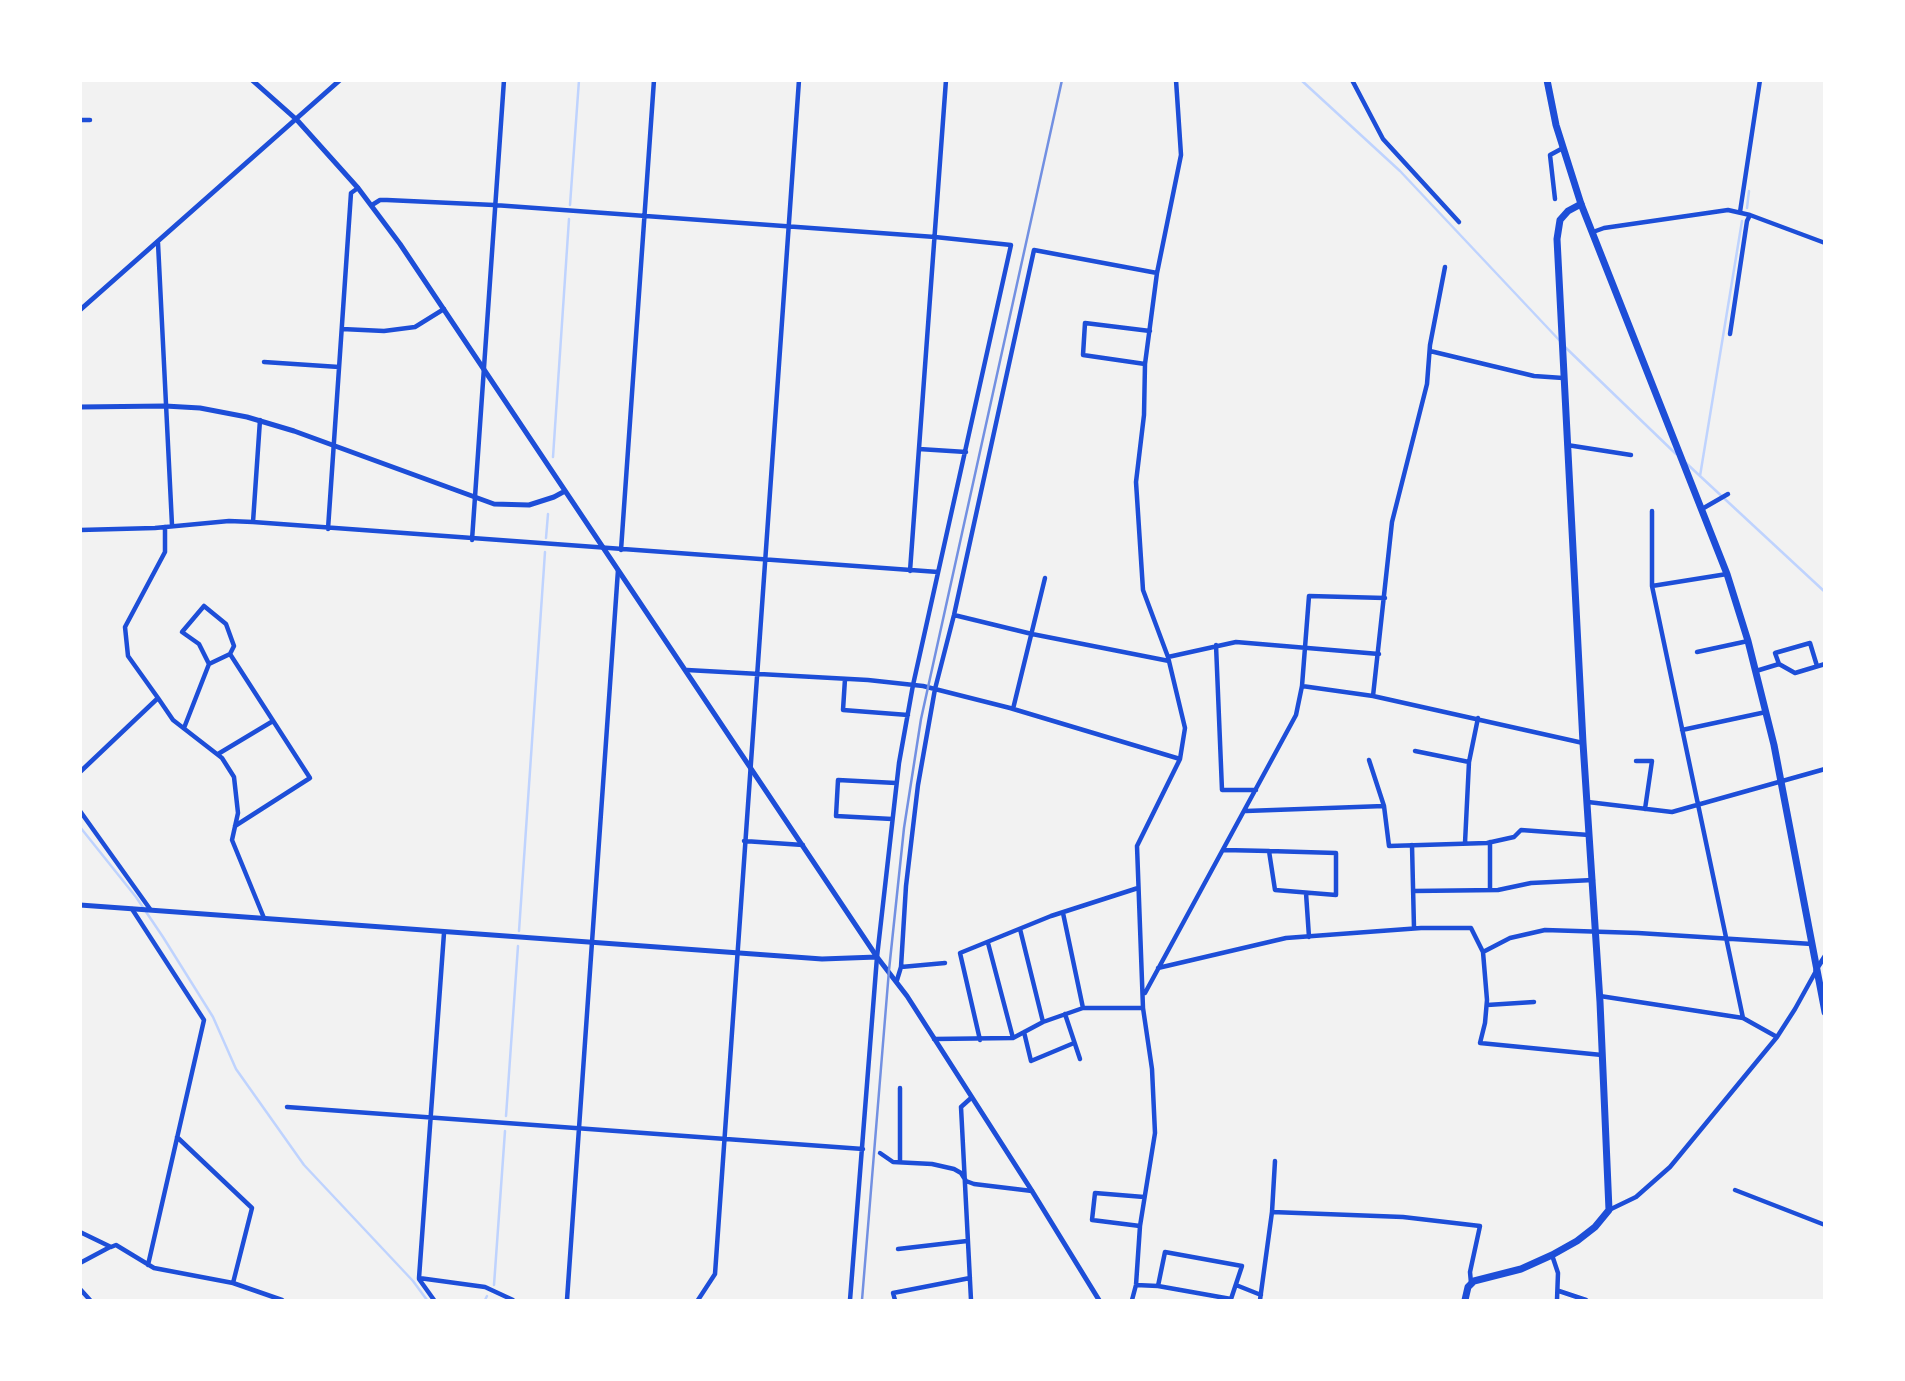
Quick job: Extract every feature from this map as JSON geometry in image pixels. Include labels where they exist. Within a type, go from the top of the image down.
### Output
[{"type":"main road","points":[[1547,80],[1563,148],[1581,204],[1727,574],[1748,641],[1781,781],[1825,1012]]},
{"type":"main road","points":[[1465,1300],[1471,1283],[1521,1269],[1552,1255],[1595,1227],[1609,1210],[1600,996],[1566,444],[1557,228],[1562,217],[1581,204]]},
{"type":"street","points":[[252,80],[297,120],[372,205],[687,670],[877,957],[897,981],[1032,1191],[1093,1297],[1099,1300]]},
{"type":"street","points":[[80,310],[340,80]]},
{"type":"street","points":[[472,540],[504,80]]},
{"type":"street","points":[[621,550],[654,80]]},
{"type":"street","points":[[698,1300],[715,1274],[799,80]]},
{"type":"street","points":[[910,571],[946,80]]},
{"type":"street","points":[[1132,1300],[1136,1285],[1139,1226],[1155,1133],[1152,1069],[1143,1008],[1137,846],[1180,759],[1185,728],[1168,659],[1143,590],[1136,482],[1144,415],[1145,364],[1157,273],[1181,155],[1176,80]]},
{"type":"street","points":[[1352,80],[1383,139],[1459,222]]},
{"type":"street","points":[[1740,212],[1760,80]]},
{"type":"street","points":[[80,120],[90,120]]},
{"type":"street","points":[[1555,200],[1550,155],[1563,148]]},
{"type":"street","points":[[328,529],[351,193],[358,188]]},
{"type":"street","points":[[372,205],[380,200],[494,205],[935,237],[1011,245],[914,685],[896,783],[877,957],[850,1300]]},
{"type":"street","points":[[1593,232],[1709,211],[1740,212],[1825,243]]},
{"type":"street","points":[[1730,334],[1750,215]]},
{"type":"street","points":[[158,243],[172,526]]},
{"type":"street","points":[[897,981],[901,967],[906,886],[915,811],[936,689],[1034,250],[1157,273]]},
{"type":"street","points":[[1373,696],[1392,522],[1427,384],[1430,345],[1445,267]]},
{"type":"street","points":[[342,329],[384,331],[415,327],[444,309]]},
{"type":"street","points":[[1145,364],[1083,355],[1085,323],[1150,331]]},
{"type":"street","points":[[1430,351],[1534,376],[1563,378]]},
{"type":"street","points":[[264,362],[340,367]]},
{"type":"street","points":[[80,407],[200,408],[260,420],[476,499],[506,506],[539,502],[565,491]]},
{"type":"street","points":[[253,522],[260,420]]},
{"type":"street","points":[[1566,444],[1631,455]]},
{"type":"street","points":[[919,449],[966,452]]},
{"type":"street","points":[[1702,509],[1728,494]]},
{"type":"street","points":[[1652,511],[1652,586],[1743,1018]]},
{"type":"street","points":[[80,530],[165,527],[229,521],[253,522],[939,572]]},
{"type":"street","points":[[165,527],[165,552],[125,627],[128,656],[173,720],[218,754],[234,777],[238,813],[232,840],[264,918]]},
{"type":"street","points":[[567,1300],[618,569]]},
{"type":"street","points":[[1652,586],[1727,574]]},
{"type":"street","points":[[1013,709],[1045,578]]},
{"type":"street","points":[[1144,994],[1296,715],[1302,686],[1309,596],[1385,598]]},
{"type":"street","points":[[184,728],[209,664],[230,654],[234,646],[226,624],[204,606],[182,632],[199,644],[209,664]]},
{"type":"street","points":[[954,615],[1032,634],[1168,659],[1236,642],[1379,654]]},
{"type":"street","points":[[1698,652],[1748,641]]},
{"type":"street","points":[[1817,666],[1810,643],[1775,653],[1779,664],[1795,673],[1825,664]]},
{"type":"street","points":[[1216,645],[1222,790],[1256,790]]},
{"type":"street","points":[[230,654],[310,778],[235,826]]},
{"type":"street","points":[[1756,671],[1779,664]]},
{"type":"street","points":[[687,670],[914,685],[1013,709],[1180,759]]},
{"type":"street","points":[[845,679],[843,710],[908,715]]},
{"type":"street","points":[[1302,686],[1373,696],[1583,743]]},
{"type":"street","points":[[80,772],[158,698]]},
{"type":"street","points":[[1682,730],[1766,712]]},
{"type":"street","points":[[1465,843],[1469,762],[1478,718]]},
{"type":"street","points":[[218,754],[273,721]]},
{"type":"street","points":[[1415,751],[1469,762]]},
{"type":"street","points":[[1369,760],[1384,806],[1389,846],[1490,842],[1514,837],[1521,830],[1590,835]]},
{"type":"street","points":[[1636,761],[1652,761],[1645,809]]},
{"type":"street","points":[[1587,802],[1672,812],[1825,769]]},
{"type":"street","points":[[892,819],[836,816],[838,780],[896,783]]},
{"type":"street","points":[[1245,811],[1384,806]]},
{"type":"street","points":[[80,811],[150,909]]},
{"type":"street","points":[[744,841],[803,845]]},
{"type":"street","points":[[1490,842],[1490,890]]},
{"type":"street","points":[[1412,845],[1414,928]]},
{"type":"street","points":[[1224,850],[1269,851],[1336,853],[1336,895],[1275,891],[1269,851]]},
{"type":"street","points":[[1413,891],[1490,890],[1531,883],[1592,880]]},
{"type":"street","points":[[980,1040],[960,953],[1063,913],[1138,888]]},
{"type":"street","points":[[1306,893],[1309,937]]},
{"type":"street","points":[[80,905],[822,959],[877,957]]},
{"type":"street","points":[[134,907],[204,1020],[148,1265]]},
{"type":"street","points":[[1063,913],[1083,1007]]},
{"type":"street","points":[[1157,968],[1286,939],[1414,928],[1471,928],[1483,951],[1487,1005],[1480,1043],[1602,1055]]},
{"type":"street","points":[[1020,929],[1043,1022]]},
{"type":"street","points":[[1483,951],[1510,938],[1545,930],[1812,944]]},
{"type":"street","points":[[435,1300],[419,1278],[444,933]]},
{"type":"street","points":[[988,943],[1013,1038]]},
{"type":"street","points":[[1609,1210],[1636,1197],[1670,1167],[1777,1037],[1825,956]]},
{"type":"street","points":[[901,967],[945,963]]},
{"type":"street","points":[[1600,996],[1743,1018],[1777,1037]]},
{"type":"street","points":[[1487,1005],[1534,1002]]},
{"type":"street","points":[[933,1038],[1013,1038],[1043,1022],[1083,1007],[1143,1008]]},
{"type":"street","points":[[1065,1014],[1080,1059]]},
{"type":"street","points":[[1024,1032],[1031,1061],[1074,1043]]},
{"type":"street","points":[[900,1088],[900,1162]]},
{"type":"street","points":[[971,1098],[961,1107],[971,1300]]},
{"type":"street","points":[[287,1107],[863,1149]]},
{"type":"street","points":[[177,1137],[252,1208],[233,1283]]},
{"type":"street","points":[[880,1153],[894,1162],[945,1166],[961,1173],[966,1181],[974,1185],[1032,1191]]},
{"type":"street","points":[[1236,1285],[1261,1298],[1272,1212],[1275,1161]]},
{"type":"street","points":[[1735,1190],[1825,1225]]},
{"type":"street","points":[[1139,1226],[1093,1220],[1095,1193],[1144,1197]]},
{"type":"street","points":[[1272,1212],[1403,1217],[1480,1226],[1470,1272],[1471,1283]]},
{"type":"street","points":[[80,1232],[110,1247]]},
{"type":"street","points":[[898,1249],[967,1241]]},
{"type":"street","points":[[80,1263],[116,1245],[148,1265],[183,1275],[233,1283],[282,1300]]},
{"type":"street","points":[[1136,1285],[1158,1286],[1231,1299],[1242,1266],[1165,1252],[1158,1286]]},
{"type":"street","points":[[1552,1255],[1556,1264],[1559,1291],[1557,1300]]},
{"type":"street","points":[[419,1278],[485,1287],[513,1300]]},
{"type":"street","points":[[895,1300],[894,1293],[970,1278]]},
{"type":"street","points":[[80,1289],[90,1300]]},
{"type":"street","points":[[1559,1291],[1586,1300]]},
{"type":"waterway","points":[[570,205],[579,80]]},
{"type":"waterway","points":[[1301,80],[1400,171],[1561,342]]},
{"type":"waterway","points":[[1747,208],[1749,191]]},
{"type":"waterway","points":[[553,457],[569,219]]},
{"type":"waterway","points":[[1700,476],[1742,221]]},
{"type":"waterway","points":[[1565,347],[1676,454]]},
{"type":"waterway","points":[[1686,463],[1825,592]]},
{"type":"waterway","points":[[546,538],[548,514]]},
{"type":"waterway","points":[[519,931],[545,552]]},
{"type":"waterway","points":[[80,827],[136,897],[163,937],[213,1017],[236,1069],[304,1165],[413,1281],[427,1300]]},
{"type":"waterway","points":[[506,1116],[518,946]]},
{"type":"waterway","points":[[494,1285],[505,1131]]},
{"type":"waterway","points":[[485,1300],[487,1296]]},
{"type":"railway","points":[[862,1300],[889,970],[904,828],[921,719],[1062,80]]}]
